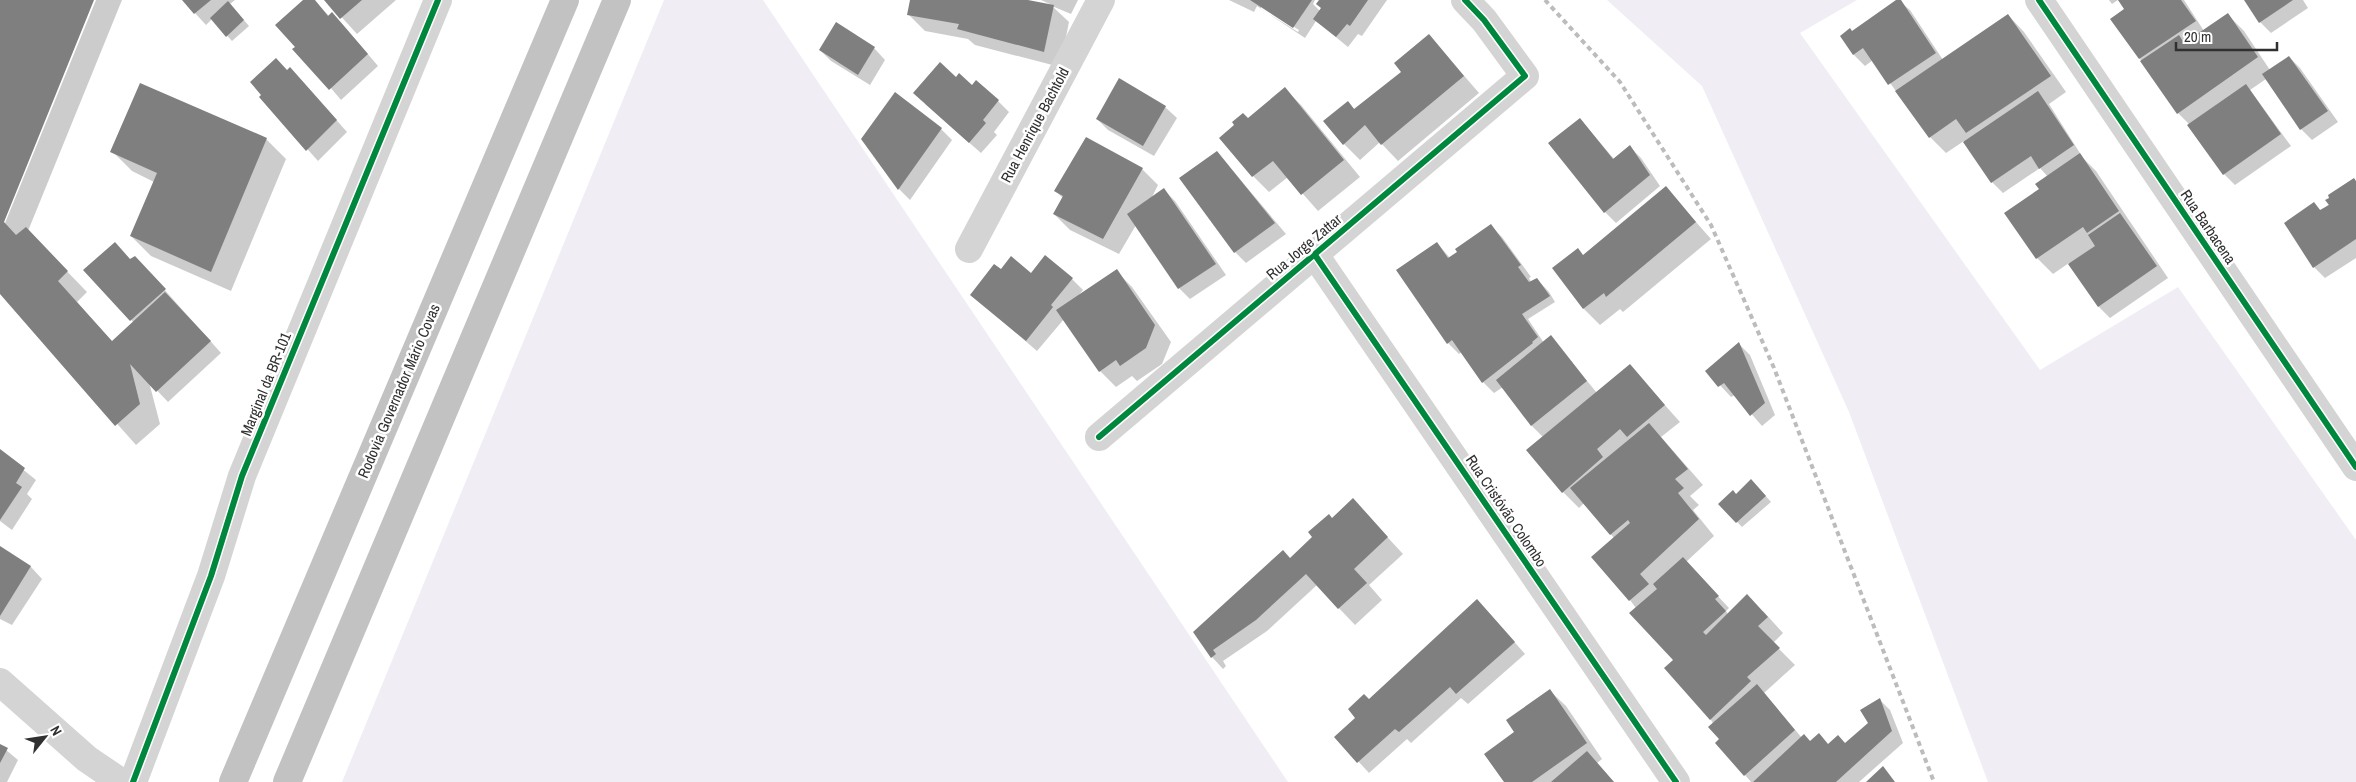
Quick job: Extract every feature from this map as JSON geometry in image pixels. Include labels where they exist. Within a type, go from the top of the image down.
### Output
[{"type":"highway","name":"Rodovia Governador Mário Covas","points":[[233,782],[565,0]]},
{"type":"highway","points":[[287,782],[617,0]]},
{"type":"street","name":"Marginal da BR-101","points":[[133,782],[211,576],[242,476],[438,0]]},
{"type":"street","name":"Rua Henrique Bachtold","points":[[969,249],[1101,0]]},
{"type":"street","name":"Rua Jorge Zattar","points":[[1100,437],[1525,76],[1484,20],[1464,0]]},
{"type":"street","name":"Rua Barbacena","points":[[2039,0],[2356,467]]},
{"type":"street","name":"Rua Cristóvão Colombo","points":[[1314,254],[1676,782]]},
{"type":"street","points":[[0,682],[87,760],[121,782]]},
{"type":"shaded area","points":[[664,0],[763,0],[1288,782],[342,782]]},
{"type":"shaded area","points":[[1607,0],[1857,0],[1800,33],[2040,370],[2178,287],[2356,540],[2356,782],[1988,782],[1849,412],[1702,86]]},
{"type":"building","points":[[0,0],[94,0],[4,222],[16,235],[26,227],[68,271],[58,281],[112,341],[165,292],[211,341],[156,392],[130,364],[140,404],[115,426],[0,294]]},
{"type":"building","points":[[182,0],[211,0],[194,14]]},
{"type":"building","points":[[303,0],[315,0],[328,16],[332,12],[368,54],[329,90],[292,49],[295,47],[275,25]]},
{"type":"building","points":[[324,0],[362,0],[340,19]]},
{"type":"building","points":[[910,0],[1028,0],[1054,5],[1044,52],[957,29],[959,24],[907,15]]},
{"type":"building","points":[[1250,0],[1312,0],[1293,28]]},
{"type":"building","points":[[1319,0],[1368,0],[1350,26],[1347,24],[1336,37],[1313,19],[1321,8],[1316,4]]},
{"type":"building","points":[[1896,0],[1901,0],[1936,53],[1888,85],[1863,48],[1853,55],[1840,36],[1850,28],[1852,31]]},
{"type":"building","points":[[2118,0],[2181,0],[2196,21],[2139,59],[2110,19],[2124,9]]},
{"type":"building","points":[[2244,0],[2293,0],[2259,23]]},
{"type":"building","points":[[228,1],[244,20],[226,37],[210,18]]},
{"type":"building","points":[[2228,13],[2258,57],[2177,114],[2140,61],[2179,35],[2184,43]]},
{"type":"building","points":[[2008,14],[2051,76],[1966,133],[1956,119],[1929,138],[1895,91]]},
{"type":"building","points":[[836,22],[875,47],[858,75],[819,50]]},
{"type":"building","points":[[1429,34],[1464,76],[1381,145],[1365,125],[1343,145],[1323,121],[1348,101],[1354,109],[1401,72],[1394,63]]},
{"type":"building","points":[[2289,56],[2328,111],[2300,130],[2262,74]]},
{"type":"building","points":[[276,58],[287,70],[290,67],[337,120],[306,151],[259,97],[261,95],[250,82]]},
{"type":"building","points":[[940,62],[956,77],[959,73],[972,85],[976,80],[999,100],[983,120],[986,123],[969,143],[913,93]]},
{"type":"building","points":[[1119,78],[1166,106],[1143,146],[1096,119]]},
{"type":"building","points":[[140,83],[267,138],[211,272],[130,236],[157,173],[110,152]]},
{"type":"building","points":[[2246,84],[2281,134],[2223,175],[2187,125]]},
{"type":"building","points":[[1285,87],[1344,160],[1301,195],[1273,161],[1252,177],[1219,138],[1234,125],[1232,122],[1243,113],[1248,118]]},
{"type":"building","points":[[2038,91],[2074,145],[2039,169],[2031,156],[1991,183],[1963,142]]},
{"type":"building","points":[[895,92],[942,128],[898,190],[861,139]]},
{"type":"building","points":[[1580,118],[1613,159],[1630,145],[1650,175],[1604,213],[1548,143]]},
{"type":"building","points":[[1086,137],[1143,168],[1103,239],[1053,214],[1063,196],[1054,191]]},
{"type":"building","points":[[1217,151],[1275,223],[1234,253],[1179,178]]},
{"type":"building","points":[[2080,153],[2119,211],[2087,233],[2083,227],[2036,259],[2004,213],[2039,189],[2035,184]]},
{"type":"building","points":[[2354,178],[2356,181],[2356,239],[2313,268],[2284,223],[2314,202],[2320,210],[2329,205],[2325,200],[2329,198],[2328,195]]},
{"type":"building","points":[[1666,186],[1696,222],[1606,297],[1604,293],[1583,309],[1552,268],[1578,248],[1583,255]]},
{"type":"building","points":[[1164,188],[1216,264],[1178,289],[1127,214]]},
{"type":"building","points":[[2120,213],[2157,266],[2098,307],[2068,264],[2095,246],[2088,235]]},
{"type":"building","points":[[1491,224],[1521,265],[1518,267],[1529,282],[1537,278],[1550,296],[1522,314],[1538,337],[1482,383],[1452,340],[1447,344],[1396,270],[1437,242],[1448,258],[1457,252],[1455,249]]},
{"type":"building","points":[[115,242],[130,259],[135,256],[166,289],[130,321],[83,270]]},
{"type":"building","points":[[1045,255],[1073,278],[1026,341],[970,295],[994,264],[1001,269],[1011,256],[1031,273]]},
{"type":"building","points":[[1117,269],[1155,325],[1146,348],[1120,366],[1116,360],[1099,372],[1056,310]]},
{"type":"building","points":[[1551,335],[1587,381],[1531,426],[1496,380]]},
{"type":"building","points":[[1739,342],[1765,403],[1750,416],[1724,383],[1718,387],[1705,371]]},
{"type":"building","points":[[1630,364],[1665,405],[1627,437],[1620,429],[1597,449],[1603,457],[1562,493],[1526,450]]},
{"type":"building","points":[[1649,423],[1688,469],[1675,479],[1684,488],[1678,493],[1699,519],[1640,574],[1649,584],[1629,601],[1591,557],[1630,523],[1628,520],[1610,535],[1570,488]]},
{"type":"building","points":[[0,449],[25,468],[16,483],[22,487],[0,520]]},
{"type":"building","points":[[1751,479],[1766,496],[1736,523],[1718,504],[1733,490],[1736,494]]},
{"type":"building","points":[[1353,498],[1388,537],[1354,569],[1367,583],[1338,609],[1306,574],[1256,620],[1213,650],[1216,654],[1211,658],[1193,632],[1283,550],[1290,558],[1312,537],[1308,532],[1329,514],[1332,518]]},
{"type":"building","points":[[0,546],[31,566],[0,616]]},
{"type":"building","points":[[1683,557],[1719,596],[1715,599],[1726,611],[1703,632],[1706,635],[1747,594],[1768,617],[1758,626],[1780,648],[1747,677],[1751,681],[1710,720],[1664,668],[1673,660],[1629,613],[1657,589],[1653,584]]},
{"type":"building","points":[[1477,599],[1515,642],[1456,694],[1450,687],[1399,732],[1395,729],[1357,763],[1334,737],[1355,718],[1348,709],[1364,694],[1369,699]]},
{"type":"building","points":[[1757,684],[1795,730],[1744,776],[1715,743],[1719,739],[1708,727]]},
{"type":"building","points":[[1550,689],[1587,743],[1532,782],[1504,782],[1484,754],[1514,732],[1506,720]]},
{"type":"building","points":[[1880,698],[1892,731],[1836,782],[1753,782],[1804,734],[1810,741],[1819,733],[1828,744],[1838,735],[1845,743],[1868,723],[1860,710]]},
{"type":"building","points":[[0,744],[8,748],[0,763]]},
{"type":"building","points":[[1587,751],[1614,782],[1551,782]]},
{"type":"building","points":[[1883,766],[1895,782],[1866,782]]},
{"type":"railway","points":[[1545,0],[1620,82],[1711,225],[1774,368],[1934,782]]},
{"type":"cycle path","points":[[133,782],[211,576],[242,476],[438,0]]},
{"type":"cycle path","points":[[1099,437],[1525,76],[1484,20],[1465,0]]},
{"type":"cycle path","points":[[2039,0],[2356,467]]},
{"type":"cycle path","points":[[1315,255],[1676,782]]}]
